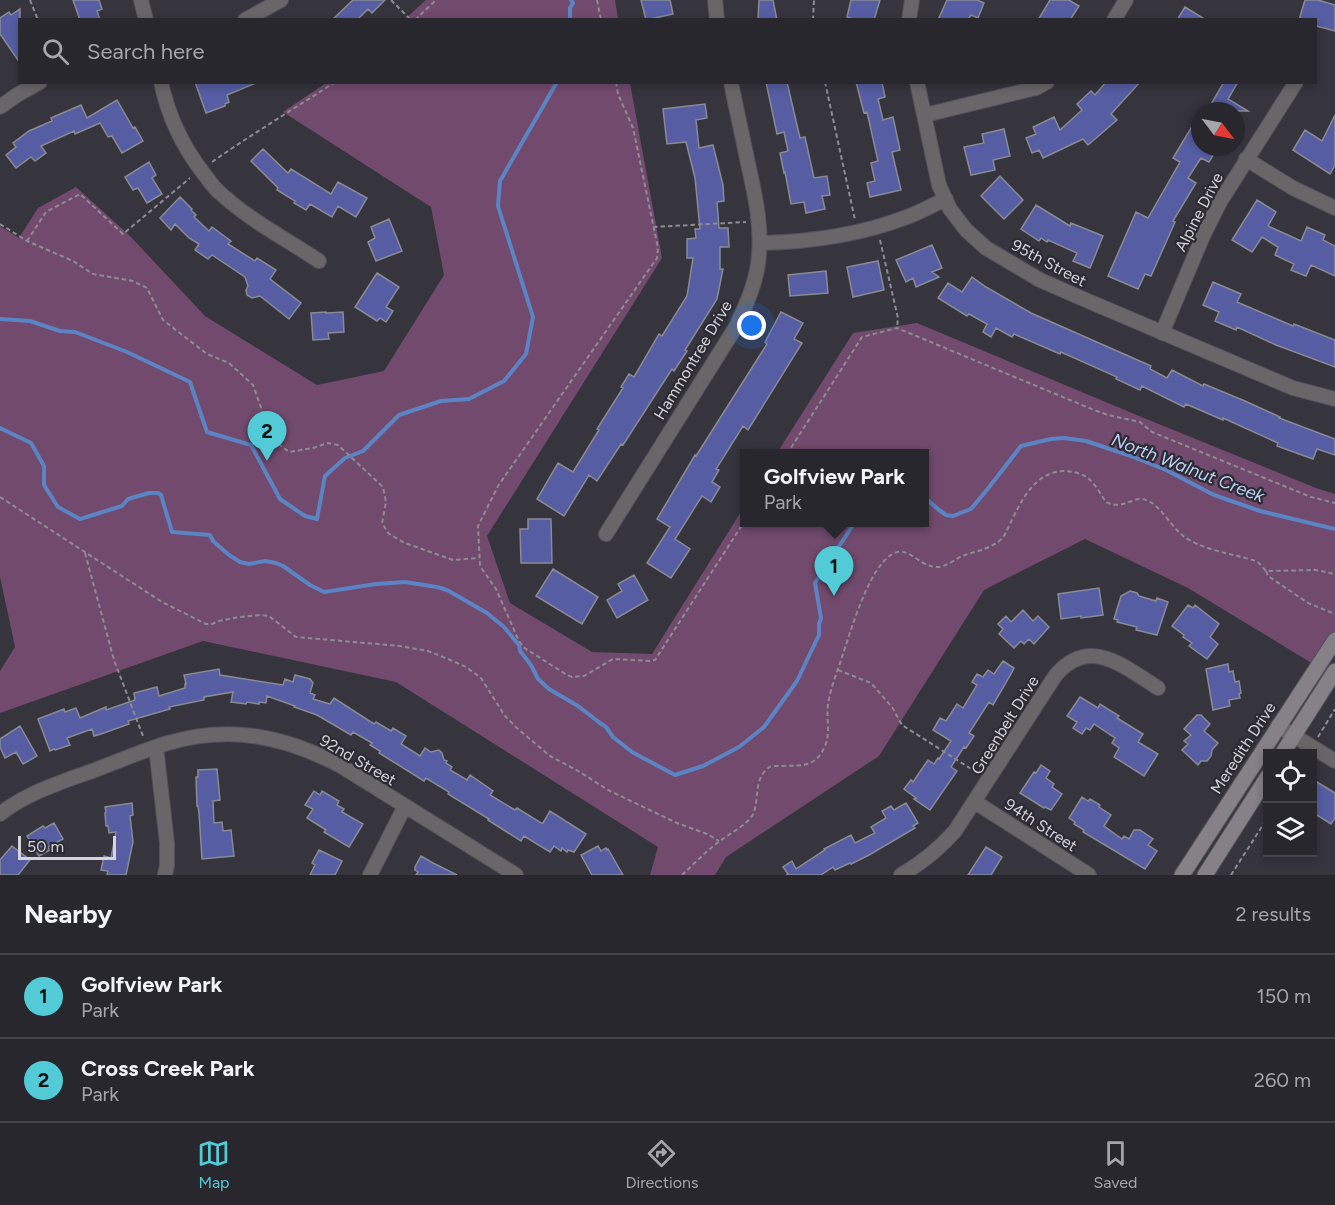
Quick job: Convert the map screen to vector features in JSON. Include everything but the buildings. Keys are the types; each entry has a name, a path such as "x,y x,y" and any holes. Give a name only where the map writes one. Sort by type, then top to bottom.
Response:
{"main road":[{"name":"Meredith Drive","path":"1182,875 1335,640"},
{"path":"1285,749 1335,671"},
{"path":"1205,875 1263,784"}],"street":[{"path":"141,0 146,18"},
{"path":"249,18 281,0"},
{"path":"715,0 717,18"},
{"path":"909,18 912,0"},
{"path":"1115,18 1126,0"},
{"path":"0,107 36,84"},
{"path":"162,84 171,118 180,138 218,191 245,213 319,261"},
{"name":"Hammontree Drive","path":"606,534 737,325 753,284 760,243 758,208 731,84"},
{"name":"95th Street","path":"917,84 939,184 950,209 966,230 986,248 1040,280 1162,333 1293,388 1335,399"},
{"path":"925,116 1036,88 1043,84"},
{"name":"Alpine Drive","path":"1162,333 1220,202 1295,84"},
{"path":"1246,159 1293,188 1335,208"},
{"path":"760,243 828,238 908,217 946,199"},
{"name":"Greenbelt Drive","path":"901,875 940,848 955,831 1062,668 1083,657 1095,655 1107,657 1158,688"},
{"path":"1278,726 1335,761"},
{"name":"92nd Street","path":"0,814 45,788 152,749 193,737 216,735 265,737 317,753 341,766 516,875"},
{"path":"152,749 167,843 165,875"},
{"name":"94th Street","path":"975,802 1089,875"},
{"path":"370,875 405,806"}],"path":[{"path":"30,0 37,18"},
{"path":"391,0 411,18"},
{"path":"415,18 436,0"},
{"path":"597,0 601,18"},
{"path":"813,18 814,0"},
{"path":"27,241 46,212 80,194 123,234 201,170 332,84"},
{"path":"616,84 618,94 633,128 658,248 657,258 498,486 478,526 480,566 496,589 523,647 567,675 584,676 614,659 651,662 655,660 741,527"},
{"path":"825,84 855,220"},
{"path":"653,227 746,222 759,225"},
{"path":"0,224 27,241 73,261 93,274 133,281 147,288 163,320 207,354 229,363 254,385 272,439 290,452 313,448 328,442 338,445 383,487 386,502 382,523 389,534 405,543 453,560 479,558"},
{"path":"877,226 898,318 897,328"},
{"path":"791,449 862,337 897,328 1094,410 1140,422 1152,432 1311,497 1335,503"},
{"path":"682,875 752,815 759,781 764,771 771,766 801,766 812,763 819,756 826,745 828,705 852,628 868,587 884,562 891,555 907,552 929,565 943,566 994,544 1002,539 1025,496 1041,477 1055,472 1070,471 1089,479 1110,504 1121,505 1140,499 1147,500 1186,538 1204,547 1257,561 1268,576 1308,603 1335,614"},
{"path":"0,497 162,602 206,624 239,617 269,616 296,637 400,646 428,651 466,667 481,678 505,716 550,756 608,790 719,841"},
{"path":"85,553 114,660 152,749"},
{"path":"1266,571 1316,570 1335,574"},
{"path":"838,670 871,683 892,707 902,725 989,780"},
{"path":"1311,747 1335,709"},
{"path":"1231,875 1263,825"}],"shaded area":[{"path":"426,0 615,0 618,18 406,18"},
{"path":"325,84 630,84 662,258 487,536 510,603 592,652 652,654 740,513 740,527 929,527 929,449 780,449 853,333 917,323 1139,416 1335,494 1335,640 1318,667 1188,588 1085,539 984,590 879,756 726,857 715,875 650,875 658,847 396,682 203,641 0,713 0,671 15,647 0,577 0,226 19,238 38,208 76,187 130,236 205,316 317,385 384,371 444,275 431,207 283,112"}],"waterway":[{"path":"570,18 570,8 573,3 571,0"},
{"path":"0,319 30,321 60,331 75,332 127,352 190,382 207,432 251,445 280,499 305,516 317,519 325,476 345,458 363,451 399,415 441,401 469,399 504,381 526,354 533,317 498,206 500,181 556,84"},
{"name":"North Walnut Creek","path":"0,428 31,443 44,466 44,485 58,507 80,519 122,506 128,499 158,493 161,495 172,532 210,535 213,541 240,562 276,563 324,592 405,582 447,590 487,613 504,627 519,645 520,651 538,679 549,689 578,706 606,727 613,737 632,752 675,775 703,766 739,747 764,727 797,681 819,635 821,618 815,583 852,527"},
{"name":"North Walnut Creek","path":"929,501 946,515 953,516 971,509 1021,446 1064,438 1086,441 1131,456 1166,470 1214,495 1260,511 1335,529"}],"place":[{"name":"Cross Creek Park","path":"267,461"},
{"name":"Golfview Park","path":"834,596"}]}
